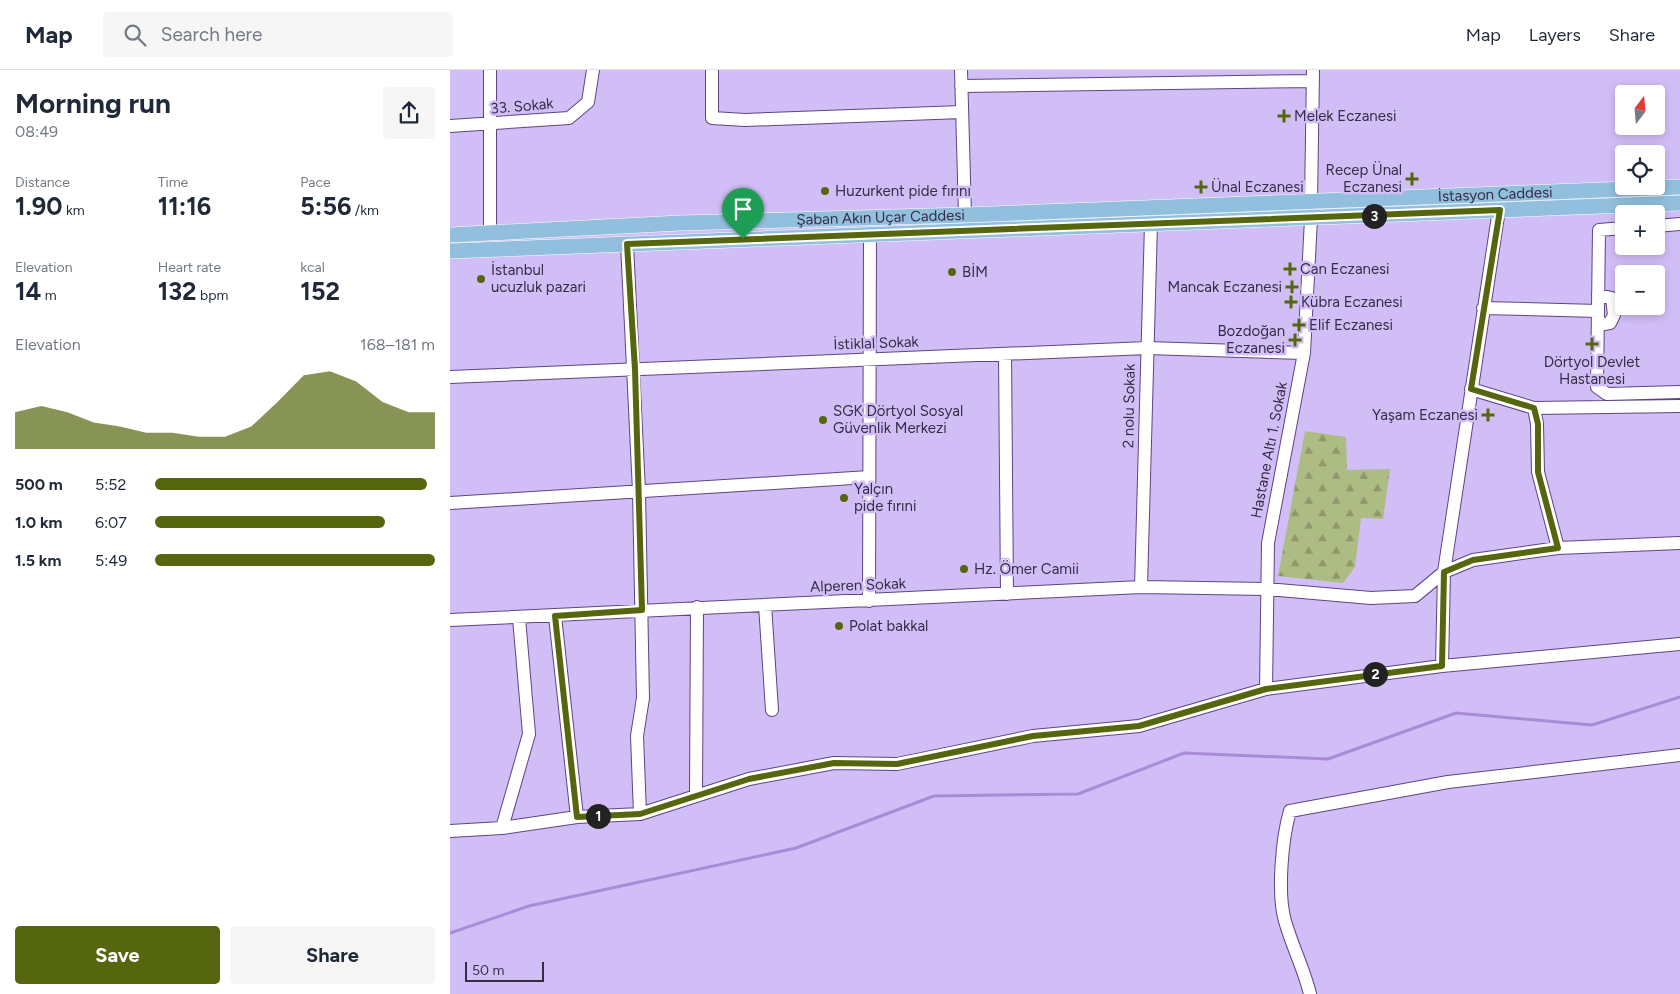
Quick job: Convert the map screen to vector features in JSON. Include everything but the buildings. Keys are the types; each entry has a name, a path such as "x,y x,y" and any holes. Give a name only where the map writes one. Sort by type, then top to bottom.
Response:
{"main road":[{"name":"İstasyon Caddesi","path":"1312,202 1680,187"},
{"name":"Şaban Akın Uçar Caddesi","path":"450,235 690,223 1312,202"},
{"path":"1311,219 1312,202"},
{"name":"İstasyon Caddesi","path":"1311,219 1680,203"},
{"name":"Şaban Akın Uçar Caddesi","path":"450,251 1311,219"}],"street":[{"path":"490,70 490,233"},
{"name":"33. Sokak","path":"450,126 490,125 569,118 588,102 593,70"},
{"path":"712,70 712,118 745,120 962,112"},
{"path":"961,70 965,215"},
{"path":"962,86 1313,76 1312,202"},
{"path":"1442,666 1444,572 1483,308 1500,210 1499,194"},
{"name":"Hastane Altı 1. Sokak","path":"1266,689 1268,543 1304,353 1311,219"},
{"name":"2 nolu Sokak","path":"1141,588 1151,224"},
{"path":"1665,225 1680,224"},
{"path":"1615,229 1599,230 1597,387 1600,391 1607,394 1680,392"},
{"path":"869,601 870,235"},
{"path":"627,244 635,369 642,610 643,698 637,736 640,814"},
{"path":"1598,295 1612,298 1614,315 1610,323 1598,325"},
{"path":"1483,308 1598,311"},
{"name":"İstiklal Sokak","path":"450,377 1147,348 1304,353"},
{"path":"1005,354 1007,594"},
{"path":"1471,389 1534,408 1680,406"},
{"path":"1534,408 1538,424 1538,472 1558,548"},
{"path":"450,503 869,477"},
{"name":"Alperen Sokak","path":"450,620 519,618 697,607 1141,588 1267,589 1371,598 1415,596 1444,572 1473,560 1558,548 1680,543"},
{"path":"766,605 772,710"},
{"path":"696,796 697,607"},
{"path":"555,616 577,817"},
{"path":"502,828 529,734 519,618"},
{"path":"450,831 502,828 577,817 640,814 749,779 834,763 897,764 1033,736 1139,726 1266,689 1442,666 1680,644"},
{"path":"1310,994 1285,922 1281,902 1285,828 1290,811 1448,782 1680,755"}],"green space":[{"path":"1305,431 1346,437 1347,470 1390,469 1383,519 1361,518 1355,567 1343,583 1278,576"}],"waterway":[{"path":"450,933 529,906 796,848 934,796 1078,794 1184,753 1328,759 1456,713 1592,725 1680,697"}],"place":[{"name":"Melek Eczanesi","path":"1284,116"},
{"name":"Recep Ünal Eczanesi","path":"1412,179"},
{"name":"Ünal Eczanesi","path":"1201,187"},
{"name":"Huzurkent pide fırını","path":"825,191"},
{"name":"Can Eczanesi","path":"1290,269"},
{"name":"BİM","path":"952,272"},
{"name":"İstanbul ucuzluk pazari","path":"481,279"},
{"name":"Mancak Eczanesi","path":"1292,287"},
{"name":"Kübra Eczanesi","path":"1291,302"},
{"name":"Elif Eczanesi","path":"1299,325"},
{"name":"Bozdoğan Eczanesi","path":"1295,340"},
{"name":"Dörtyol Devlet Hastanesi","path":"1592,344"},
{"name":"Yaşam Eczanesi","path":"1488,415"},
{"name":"SGK Dörtyol Sosyal Güvenlik Merkezi","path":"823,420"},
{"name":"Yalçın pide fırıni","path":"844,498"},
{"name":"Hz. Ömer Camii","path":"964,569"},
{"name":"Polat bakkal","path":"839,626"}],"route":[{"path":"1500,210 1471,389 1534,408 1538,424 1538,472 1558,548 1473,560 1444,572 1442,666 1338,678 1266,689 1139,726 1033,736 897,764 834,763 749,779 640,814 577,817 555,616 642,610 635,369 627,244 743,239 1311,219 1500,210"}]}
